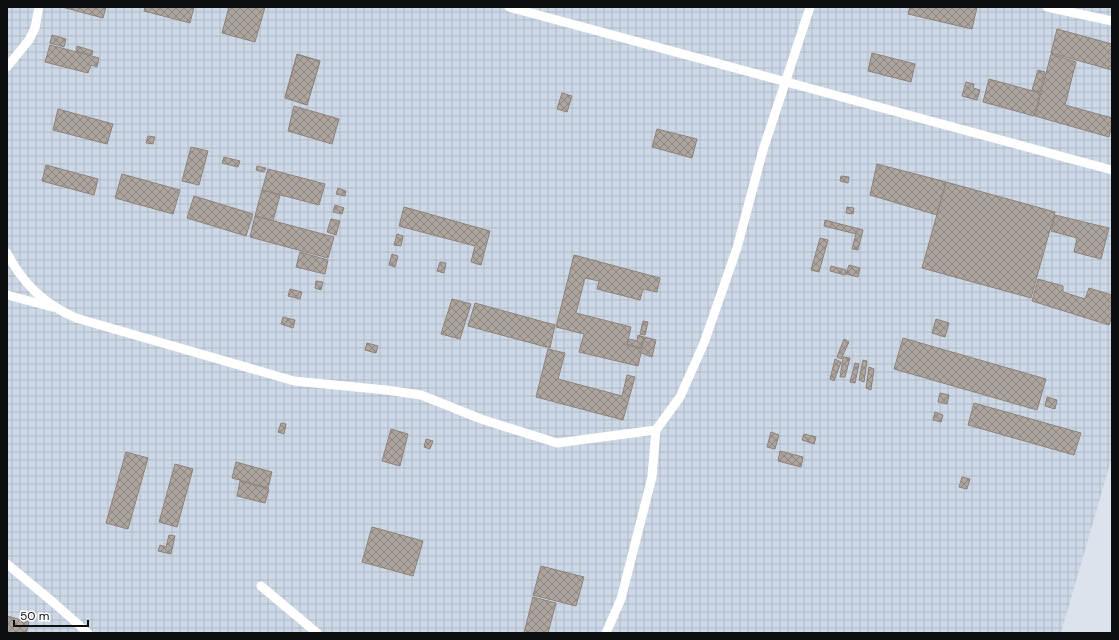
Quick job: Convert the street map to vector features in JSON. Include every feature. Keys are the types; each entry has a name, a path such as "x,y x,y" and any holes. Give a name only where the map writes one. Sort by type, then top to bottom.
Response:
{"street":[{"path":"7,67 29,40 35,28 40,7"},
{"path":"509,7 1112,170"},
{"path":"606,633 621,599 652,477 656,430 680,397 704,342 738,248 763,150 810,7"},
{"path":"1048,7 1112,21"},
{"path":"7,254 20,275 36,293 56,308 76,318 294,381 421,395 481,419 557,443 656,430"},
{"path":"7,295 56,308"},
{"path":"7,564 54,602 88,633"},
{"path":"261,586 318,633"}],"shaded area":[{"path":"7,7 1112,7 1112,457 1061,633 7,633"}],"building":[{"path":"62,7 106,7 103,18"},
{"path":"145,7 194,7 190,23 144,11"},
{"path":"229,7 265,7 255,42 222,33"},
{"path":"910,7 977,7 972,29 908,14"},
{"path":"1057,29 1112,44 1112,70 1051,53"},
{"path":"52,35 66,39 64,47 50,43"},
{"path":"50,45 99,58 97,67 91,65 88,73 45,62"},
{"path":"77,46 93,51 92,55 76,51"},
{"path":"872,53 915,64 911,82 868,71"},
{"path":"297,54 320,61 307,105 285,97"},
{"path":"1051,54 1076,62 1065,105 1112,118 1109,137 1035,116"},
{"path":"297,55 320,61 307,105 285,98"},
{"path":"1038,70 1045,72 1040,92 1032,90"},
{"path":"989,79 1040,93 1034,116 983,102"},
{"path":"966,82 974,84 973,88 980,90 977,100 962,96"},
{"path":"562,93 572,96 567,112 557,109"},
{"path":"294,106 339,119 332,144 288,131"},
{"path":"58,109 113,124 107,144 53,130"},
{"path":"657,129 697,139 692,158 652,147"},
{"path":"148,136 155,137 153,144 146,143"},
{"path":"191,147 208,151 199,185 182,181"},
{"path":"224,157 240,161 238,167 222,163"},
{"path":"877,164 946,182 937,215 870,195"},
{"path":"46,165 98,179 94,195 42,181"},
{"path":"257,166 266,168 264,172 256,170"},
{"path":"268,169 325,184 319,205 262,190"},
{"path":"122,174 180,190 173,214 115,198"},
{"path":"841,176 849,177 848,183 840,181"},
{"path":"946,182 1055,212 1031,298 922,268"},
{"path":"338,188 346,191 345,196 336,194"},
{"path":"262,190 280,195 273,221 255,216"},
{"path":"194,196 253,214 246,236 187,218"},
{"path":"335,205 344,208 342,214 333,212"},
{"path":"404,207 490,231 481,265 471,262 475,246 399,226"},
{"path":"847,207 854,208 853,214 846,213"},
{"path":"1055,215 1109,228 1101,259 1074,252 1077,238 1051,231"},
{"path":"255,216 334,237 328,258 250,237"},
{"path":"331,219 340,221 336,235 327,232"},
{"path":"825,220 863,230 858,250 852,249 856,234 824,226"},
{"path":"397,234 403,236 401,246 394,245"},
{"path":"820,238 828,240 819,272 811,270"},
{"path":"300,252 328,260 325,274 296,267"},
{"path":"392,254 398,256 395,267 389,265"},
{"path":"574,255 660,278 657,292 643,289 640,300 597,289 599,281 585,278 576,313 631,327 627,345 641,349 645,337 656,340 652,357 641,353 638,366 579,352 584,334 556,327"},
{"path":"440,262 446,263 444,273 437,271"},
{"path":"849,265 860,268 858,277 846,274"},
{"path":"831,266 846,270 845,275 830,271"},
{"path":"1038,279 1063,286 1063,292 1085,299 1089,288 1112,295 1112,316 1109,325 1032,301"},
{"path":"316,281 323,282 321,290 315,288"},
{"path":"290,289 302,292 300,299 288,296"},
{"path":"452,299 471,304 460,339 441,334"},
{"path":"475,303 555,325 550,348 468,326"},
{"path":"283,317 295,320 293,328 281,324"},
{"path":"936,319 949,323 945,337 932,333"},
{"path":"643,321 648,322 645,335 640,334"},
{"path":"638,335 644,337 641,348 627,344 629,339 637,341"},
{"path":"903,338 1046,379 1037,410 894,369"},
{"path":"844,339 849,342 841,359 837,357"},
{"path":"367,343 378,346 376,353 365,350"},
{"path":"548,349 565,353 558,379 622,396 627,375 635,377 623,420 536,397"},
{"path":"843,357 850,358 845,377 840,377"},
{"path":"835,359 841,362 834,381 830,379"},
{"path":"863,360 867,361 864,382 859,380"},
{"path":"855,363 859,364 855,383 850,382"},
{"path":"869,367 874,369 871,390 866,388"},
{"path":"940,393 949,395 947,404 938,402"},
{"path":"1047,397 1057,400 1055,409 1045,406"},
{"path":"974,403 1081,433 1074,455 968,425"},
{"path":"935,412 943,415 941,422 933,420"},
{"path":"281,423 286,424 284,434 278,432"},
{"path":"391,429 408,434 400,466 382,461"},
{"path":"771,432 779,435 775,449 767,447"},
{"path":"804,434 816,437 814,444 802,440"},
{"path":"426,439 433,441 430,449 424,447"},
{"path":"780,451 803,457 801,467 778,461"},
{"path":"126,452 148,458 128,529 106,523"},
{"path":"236,462 272,472 268,488 232,478"},
{"path":"175,464 193,469 177,527 159,522"},
{"path":"962,477 970,479 967,489 959,487"},
{"path":"240,481 269,489 265,503 237,496"},
{"path":"372,527 423,541 413,576 362,562"},
{"path":"169,535 175,536 171,554 158,551 160,545 166,547"},
{"path":"541,566 584,577 576,606 533,595"},
{"path":"533,597 556,603 548,633 524,633"},
{"path":"7,616 29,622 26,633 7,633"}]}
